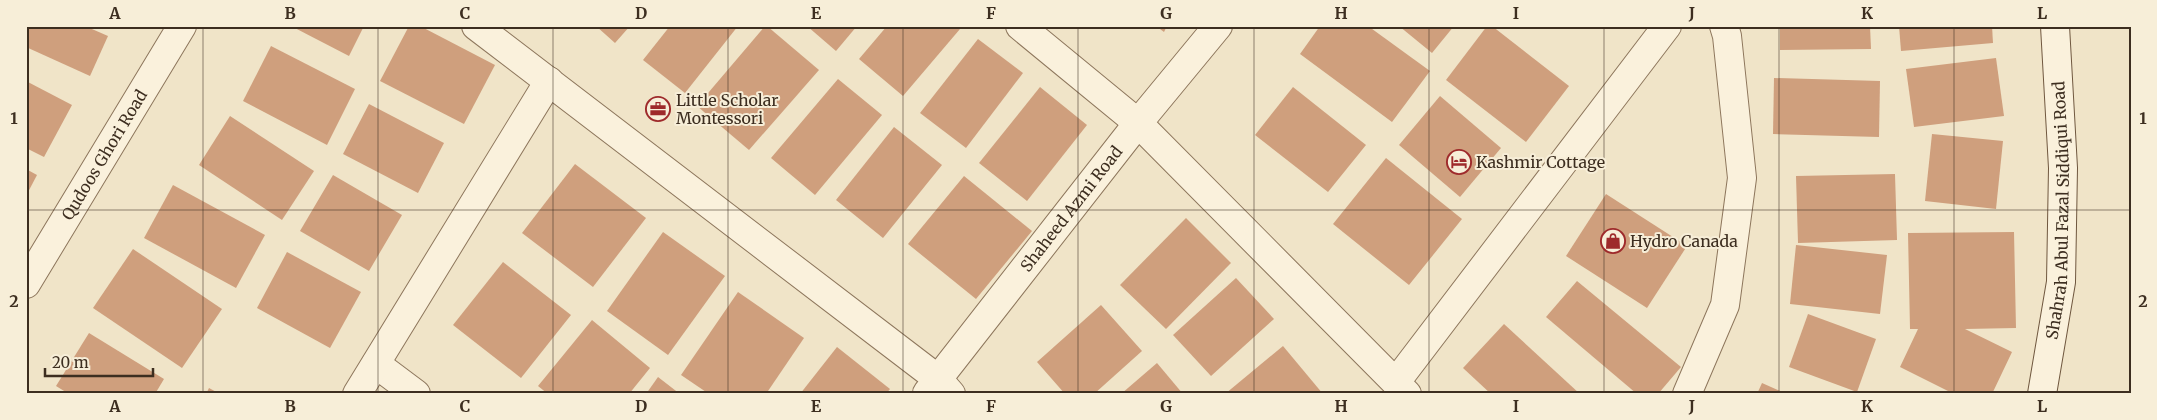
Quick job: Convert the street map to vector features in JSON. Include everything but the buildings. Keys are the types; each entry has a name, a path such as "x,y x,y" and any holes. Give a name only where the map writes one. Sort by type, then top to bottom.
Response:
{"street":[{"name":"Qudoos Ghori Road","path":"26,284 182,26"},
{"path":"476,26 939,389"},
{"path":"1020,26 1138,123 1401,388 1667,26"},
{"name":"Shaheed Azmi Road","path":"939,389 1138,123 1218,26"},
{"path":"1687,394 1725,305 1742,178 1727,36 1724,26"},
{"name":"Shahrah Abul Fazal Siddiqui Road","path":"2042,394 2061,282 2063,168 2055,26"},
{"path":"357,394 548,82"},
{"path":"376,364 416,394"}],"place":[{"name":"Little Scholar Montessori","path":"658,109"},
{"name":"Kashmir Cottage","path":"1459,162"},
{"name":"Hydro Canada","path":"1613,241"}]}
